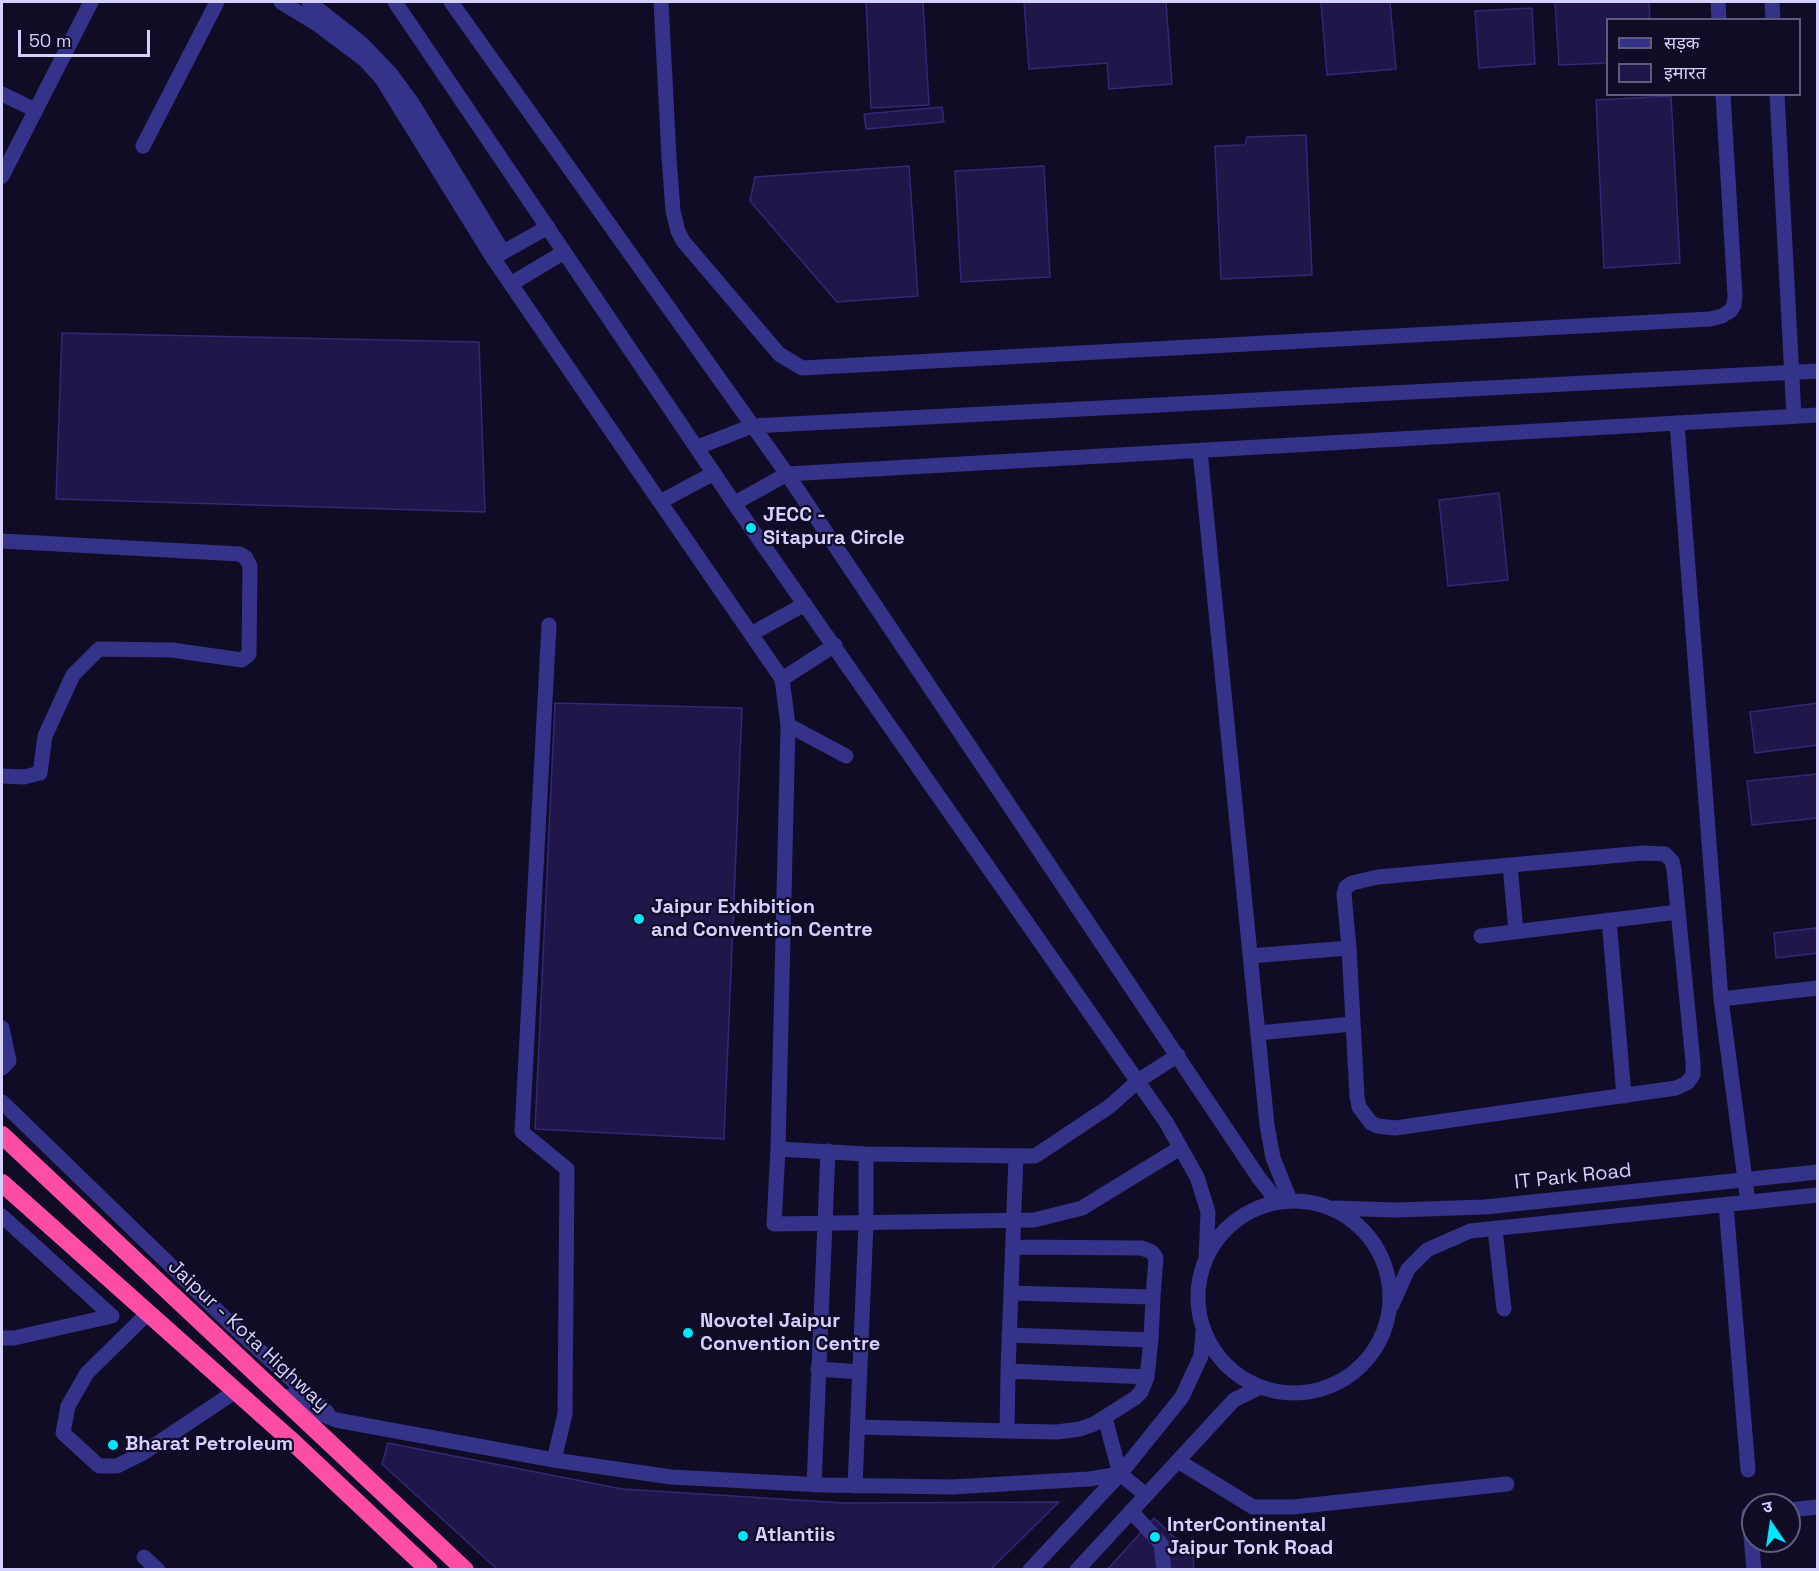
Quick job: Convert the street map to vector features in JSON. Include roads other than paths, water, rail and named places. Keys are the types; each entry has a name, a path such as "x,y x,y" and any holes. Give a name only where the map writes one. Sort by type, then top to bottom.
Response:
{"highway":[{"name":"Jaipur - Kota Highway","path":"2,1135 465,1569"},
{"path":"2,1183 294,1443 429,1569"}],"street":[{"path":"2,176 91,2"},
{"path":"143,146 217,2"},
{"path":"281,2 317,24 355,53 382,79 498,255"},
{"path":"309,2 361,43 390,73 412,103 498,255 511,284 782,679 788,725 778,1149 774,1224 1034,1220 1082,1208 1180,1148"},
{"path":"395,2 714,473 1166,1122 1197,1177 1208,1212 1206,1259"},
{"path":"451,2 787,474 1259,1178 1284,1201"},
{"path":"661,2 673,211 678,231 683,241 779,354 802,368 1710,319 1722,316 1734,305 1735,296 1724,96"},
{"path":"1718,2 1719,18"},
{"path":"1772,2 1773,18"},
{"path":"2,94 35,110"},
{"path":"1777,96 1794,416"},
{"path":"498,255 548,227"},
{"path":"511,284 564,252"},
{"path":"698,447 752,426 1818,371"},
{"path":"735,503 787,474 1818,415"},
{"path":"1677,423 1721,999 1748,1202"},
{"path":"1200,451 1267,1125 1284,1201"},
{"path":"660,502 714,473"},
{"path":"2,541 240,554 246,558 250,566 250,648 249,654 242,660 172,650 99,649 73,675 45,736 40,773 24,777 2,776"},
{"path":"752,634 805,604"},
{"path":"549,625 522,1132 567,1169 565,1414 554,1460"},
{"path":"782,679 835,645"},
{"path":"788,725 846,756"},
{"path":"1643,853 1665,854 1672,861 1694,1062 1693,1075 1683,1086 1624,1096 1395,1128 1378,1126 1365,1116 1359,1107 1357,1096 1344,894 1346,887 1352,883 1378,877 1510,865 1643,853"},
{"path":"1510,865 1516,932"},
{"path":"1480,936 1678,912"},
{"path":"1609,920 1624,1096"},
{"path":"1250,956 1349,948"},
{"path":"1721,999 1818,988"},
{"path":"1258,1033 1352,1024"},
{"path":"2,1028 9,1060 2,1068"},
{"path":"778,1149 866,1154 1035,1156 1110,1106 1138,1081 1178,1055"},
{"path":"2,1102 234,1327 336,1420"},
{"path":"814,1485 828,1151"},
{"path":"855,1486 866,1223 866,1154"},
{"path":"1007,1431 1016,1155"},
{"name":"IT Park Road","path":"1332,1208 1395,1210 1485,1207 1818,1172"},
{"path":"1203,1332 1220,1360 1245,1381 1276,1393 1309,1393 1341,1382 1365,1364 1383,1338 1391,1308 1408,1269 1427,1250 1470,1232 1818,1195"},
{"path":"1030,1569 1120,1474 1182,1396 1201,1356 1203,1332 1197,1300 1202,1267 1217,1238 1242,1216 1270,1203 1309,1201 1332,1208 1358,1224 1378,1248 1389,1277 1391,1308"},
{"path":"1726,1205 1748,1470"},
{"path":"2,1216 112,1316 14,1338 2,1338"},
{"path":"1495,1229 1504,1309"},
{"path":"858,1427 1066,1431 1080,1429 1105,1418 1141,1392 1147,1377 1151,1340 1156,1258 1152,1252 1142,1248 1012,1247"},
{"path":"1011,1293 1153,1297"},
{"path":"148,1312 87,1373 68,1406 63,1433 99,1466 117,1466 143,1453 236,1391"},
{"path":"1009,1335 1151,1340"},
{"path":"241,1361 305,1407 336,1420 554,1460 671,1477 814,1485 952,1487 1089,1479 1120,1474"},
{"path":"818,1369 860,1372"},
{"path":"1008,1371 1147,1377"},
{"path":"1077,1569 1234,1400 1260,1387"},
{"path":"1105,1418 1120,1474 1146,1495"},
{"path":"1178,1461 1253,1507 1293,1507 1507,1484"},
{"path":"1801,1509 1818,1507"},
{"path":"1131,1511 1161,1544 1164,1569"},
{"path":"1753,1553 1754,1569"},
{"path":"144,1557 158,1569"}],"place":[{"name":"JECC - Sitapura Circle","path":"751,528"},
{"name":"Jaipur Exhibition and Convention Centre","path":"639,919"},
{"name":"Novotel Jaipur Convention Centre","path":"688,1333"},
{"name":"Bharat Petroleum","path":"113,1445"},
{"name":"Atlantiis","path":"743,1536"},
{"name":"InterContinental Jaipur Tonk Road","path":"1155,1537"}]}
